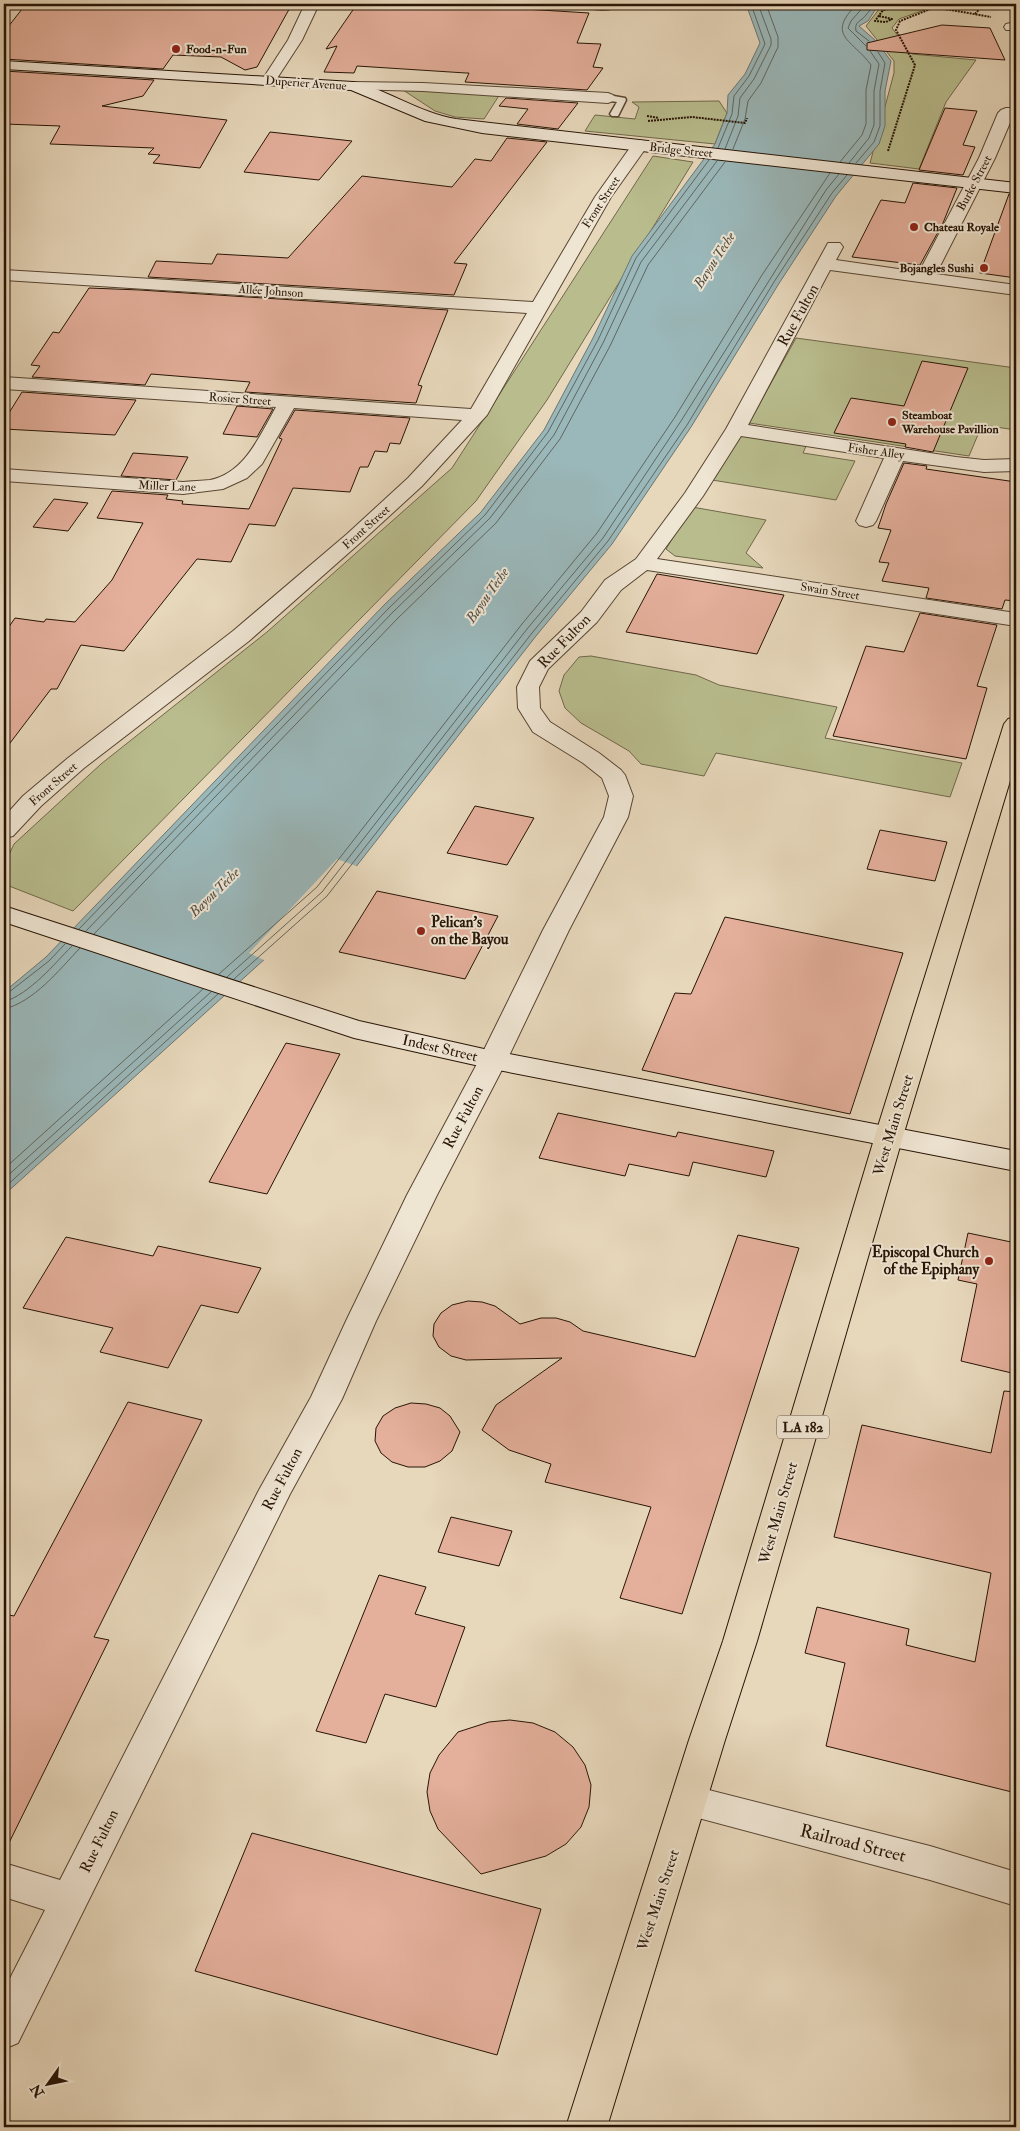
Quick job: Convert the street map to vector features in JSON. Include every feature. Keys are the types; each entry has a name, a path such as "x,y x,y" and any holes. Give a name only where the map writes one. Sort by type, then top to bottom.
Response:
{"main road":[{"name":"West Main Street","path":"586,2127 740,1641 889,1136 1016,724"}],"street":[{"path":"269,80 295,40 312,4"},
{"path":"590,4 612,5"},
{"name":"Duperier Avenue","path":"4,65 353,86 423,87 608,98"},
{"name":"Bridge Street","path":"353,86 389,99 415,113 439,120 482,128 1016,188"},
{"name":"Burke Street","path":"926,278 936,254 1011,113"},
{"name":"Front Street","path":"4,831 32,801 76,763 241,636 354,538 414,482 477,415 603,197 640,145"},
{"name":"Rue Fulton","path":"4,2030 275,1490 326,1399 422,1194 493,1060 556,930 616,817 621,796 613,775 591,758 540,727 529,708 528,687 538,666 589,617 613,584 643,562 693,496 736,429 830,256 926,278"},
{"name":"Allée Johnson","path":"4,275 538,308"},
{"path":"926,278 1016,290"},
{"name":"Rosier Street","path":"4,383 477,415"},
{"name":"Miller Lane","path":"4,475 183,488 216,485 240,474 255,460 288,402"},
{"name":"Fisher Alley","path":"736,429 984,466 1016,465"},
{"path":"866,522 896,454"},
{"name":"Swain Street","path":"643,562 1016,620"},
{"name":"Indest Street","path":"4,914 354,1029 493,1060 1016,1161"},
{"name":"Railroad Street","path":"689,1802 930,1863 1016,1889"},
{"path":"4,1880 70,1900"}],"lane":[{"path":"608,98 622,100 616,114"}],"path":[{"path":"975,15 982,6 980,4"},
{"path":"892,19 886,23 875,20 883,10 890,8 933,8 991,18"},
{"path":"879,16 900,21 933,8"},
{"path":"894,174 901,168 886,156 915,64 896,30 900,21"},
{"path":"647,116 663,119"},
{"path":"642,122 692,117 745,123 747,118"}],"green space":[{"path":"883,4 927,9 899,19 892,28 912,54 976,60 946,102 919,169 870,163 894,73 894,61 866,26"},
{"path":"403,90 500,94 484,119 455,117 435,111"},
{"path":"719,101 727,113 715,144 585,131 595,115 635,119 639,107 632,102"},
{"path":"653,156 693,162 547,400 476,501 73,911 4,884 4,865 14,844 101,764 267,632 452,468"},
{"path":"796,338 1016,368 1016,430 982,425 969,456 749,423"},
{"path":"739,435 806,446 803,453 855,461 836,500 712,480"},
{"path":"692,507 766,520 746,553 763,568 675,556 666,549"},
{"path":"591,656 696,675 719,685 837,707 825,738 962,763 950,797 716,753 704,776 641,764 629,751 581,723 565,708 559,691 564,675 579,657"}],"water":[{"name":"Bayou Teche","path":"746,4 879,4 868,21 859,26 876,41 891,61 885,91 885,126 879,144 836,196 778,285 691,427 612,544 536,636 330,900 4,1195 4,992 46,957 385,604 481,512 544,430 593,338 632,256 715,144 727,113 728,95 745,74 760,43"}],"pier":[{"path":"337,859 359,867 322,911 266,961 249,953"}],"building":[{"path":"26,4 292,4 257,67 245,70 221,57 173,55 163,69 4,59 4,32"},
{"path":"357,4 476,6 589,13 577,43 601,44 593,67 603,68 587,90 465,82 469,73 357,66 354,73 324,72 337,46 326,49"},
{"path":"942,25 990,28 1005,60 867,50 867,43"},
{"path":"4,71 154,80 143,96 102,106 227,120 200,168 153,163 160,155 148,154 154,148 50,144 60,126 4,124"},
{"path":"506,98 578,103 558,129 517,124 528,109 499,106"},
{"path":"945,108 977,111 963,145 975,147 963,175 919,170"},
{"path":"270,132 352,141 319,180 244,172"},
{"path":"507,138 547,142 454,263 467,264 454,295 148,277 156,261 212,264 217,254 288,258 362,176 452,187 475,159 491,161"},
{"path":"913,183 957,188 943,223 920,265 852,257 881,200 905,203"},
{"path":"1009,194 1016,195 1016,278 980,273"},
{"path":"89,288 448,310 418,385 422,386 416,403 245,392 250,382 151,374 145,385 32,377 40,366 31,365 53,332 59,333"},
{"name":"Steamboat Warehouse Pavillion","path":"922,361 968,368 933,452 905,447 906,444 834,433 851,398 904,406"},
{"path":"22,392 136,400 115,435 4,429 4,421"},
{"path":"237,406 273,409 257,437 223,434"},
{"path":"295,410 410,418 400,444 390,443 387,452 375,451 368,467 360,467 350,492 293,488 275,526 249,524 231,562 197,559 124,651 81,645 57,689 51,689 4,751 4,634 15,618 44,622 46,619 75,622 112,580 143,523 97,518 112,491 168,495 166,499 183,501 182,504 249,509 282,439 279,438"},
{"path":"133,453 188,457 176,480 121,476"},
{"path":"904,463 927,466 926,469 1016,482 1016,601 1005,600 1002,609 926,598 929,588 882,581 889,563 879,562 891,530 878,528"},
{"path":"54,499 88,503 68,531 33,527"},
{"path":"657,574 784,595 757,654 626,632"},
{"path":"920,613 997,625 977,686 987,688 966,759 833,736 866,646 904,652"},
{"path":"475,806 534,818 507,865 447,853"},
{"path":"880,830 947,842 935,881 867,869"},
{"name":"Pelican's on the Bayou","path":"377,891 498,916 465,979 339,952"},
{"path":"725,917 903,953 850,1114 642,1070 675,993 691,994"},
{"path":"286,1043 340,1054 267,1194 209,1182"},
{"path":"558,1113 676,1137 678,1132 774,1151 766,1177 693,1162 689,1176 629,1164 625,1176 539,1158"},
{"path":"968,1233 1016,1243 1016,1374 961,1361 977,1284 958,1280"},
{"path":"738,1235 799,1248 682,1614 620,1598 651,1507 545,1482 551,1464 509,1450 482,1430 496,1405 562,1358 466,1360 451,1356 439,1347 433,1336 434,1324 441,1313 452,1305 468,1301 482,1302 495,1306 520,1324 541,1318 556,1318 570,1322 583,1331 695,1357"},
{"path":"66,1237 153,1256 158,1246 261,1268 238,1313 201,1305 168,1368 100,1352 113,1328 23,1308"},
{"path":"1004,1391 1016,1392 1016,1793 826,1746 845,1663 805,1653 817,1607 909,1629 906,1645 975,1662 991,1573 834,1537 862,1425 991,1453"},
{"path":"128,1402 202,1420 94,1637 109,1640 4,1853 4,1614 14,1616"},
{"path":"411,1403 426,1404 440,1408 450,1416 460,1432 452,1451 440,1461 425,1467 408,1467 392,1462 381,1453 375,1441 376,1428 383,1416 395,1408"},
{"path":"451,1517 512,1531 499,1566 438,1552"},
{"path":"379,1575 426,1587 415,1614 465,1627 436,1707 385,1694 366,1743 316,1731"},
{"path":"510,1720 533,1723 555,1732 573,1747 585,1765 591,1785 589,1807 581,1827 566,1844 546,1856 481,1874 438,1829 430,1811 427,1792 430,1773 439,1755 458,1732 489,1722"},
{"path":"252,1833 541,1909 497,2055 195,1971"}],"place":[{"name":"Food-n-Fun","path":"176,49"},
{"name":"Chateau Royale","path":"914,227"},
{"name":"Bojangles Sushi","path":"984,268"},
{"name":"Steamboat Warehouse Pavillion","path":"892,422"},
{"name":"Pelican's on the Bayou","path":"421,931"},
{"name":"Episcopal Church of the Epiphany","path":"989,1261"}]}
